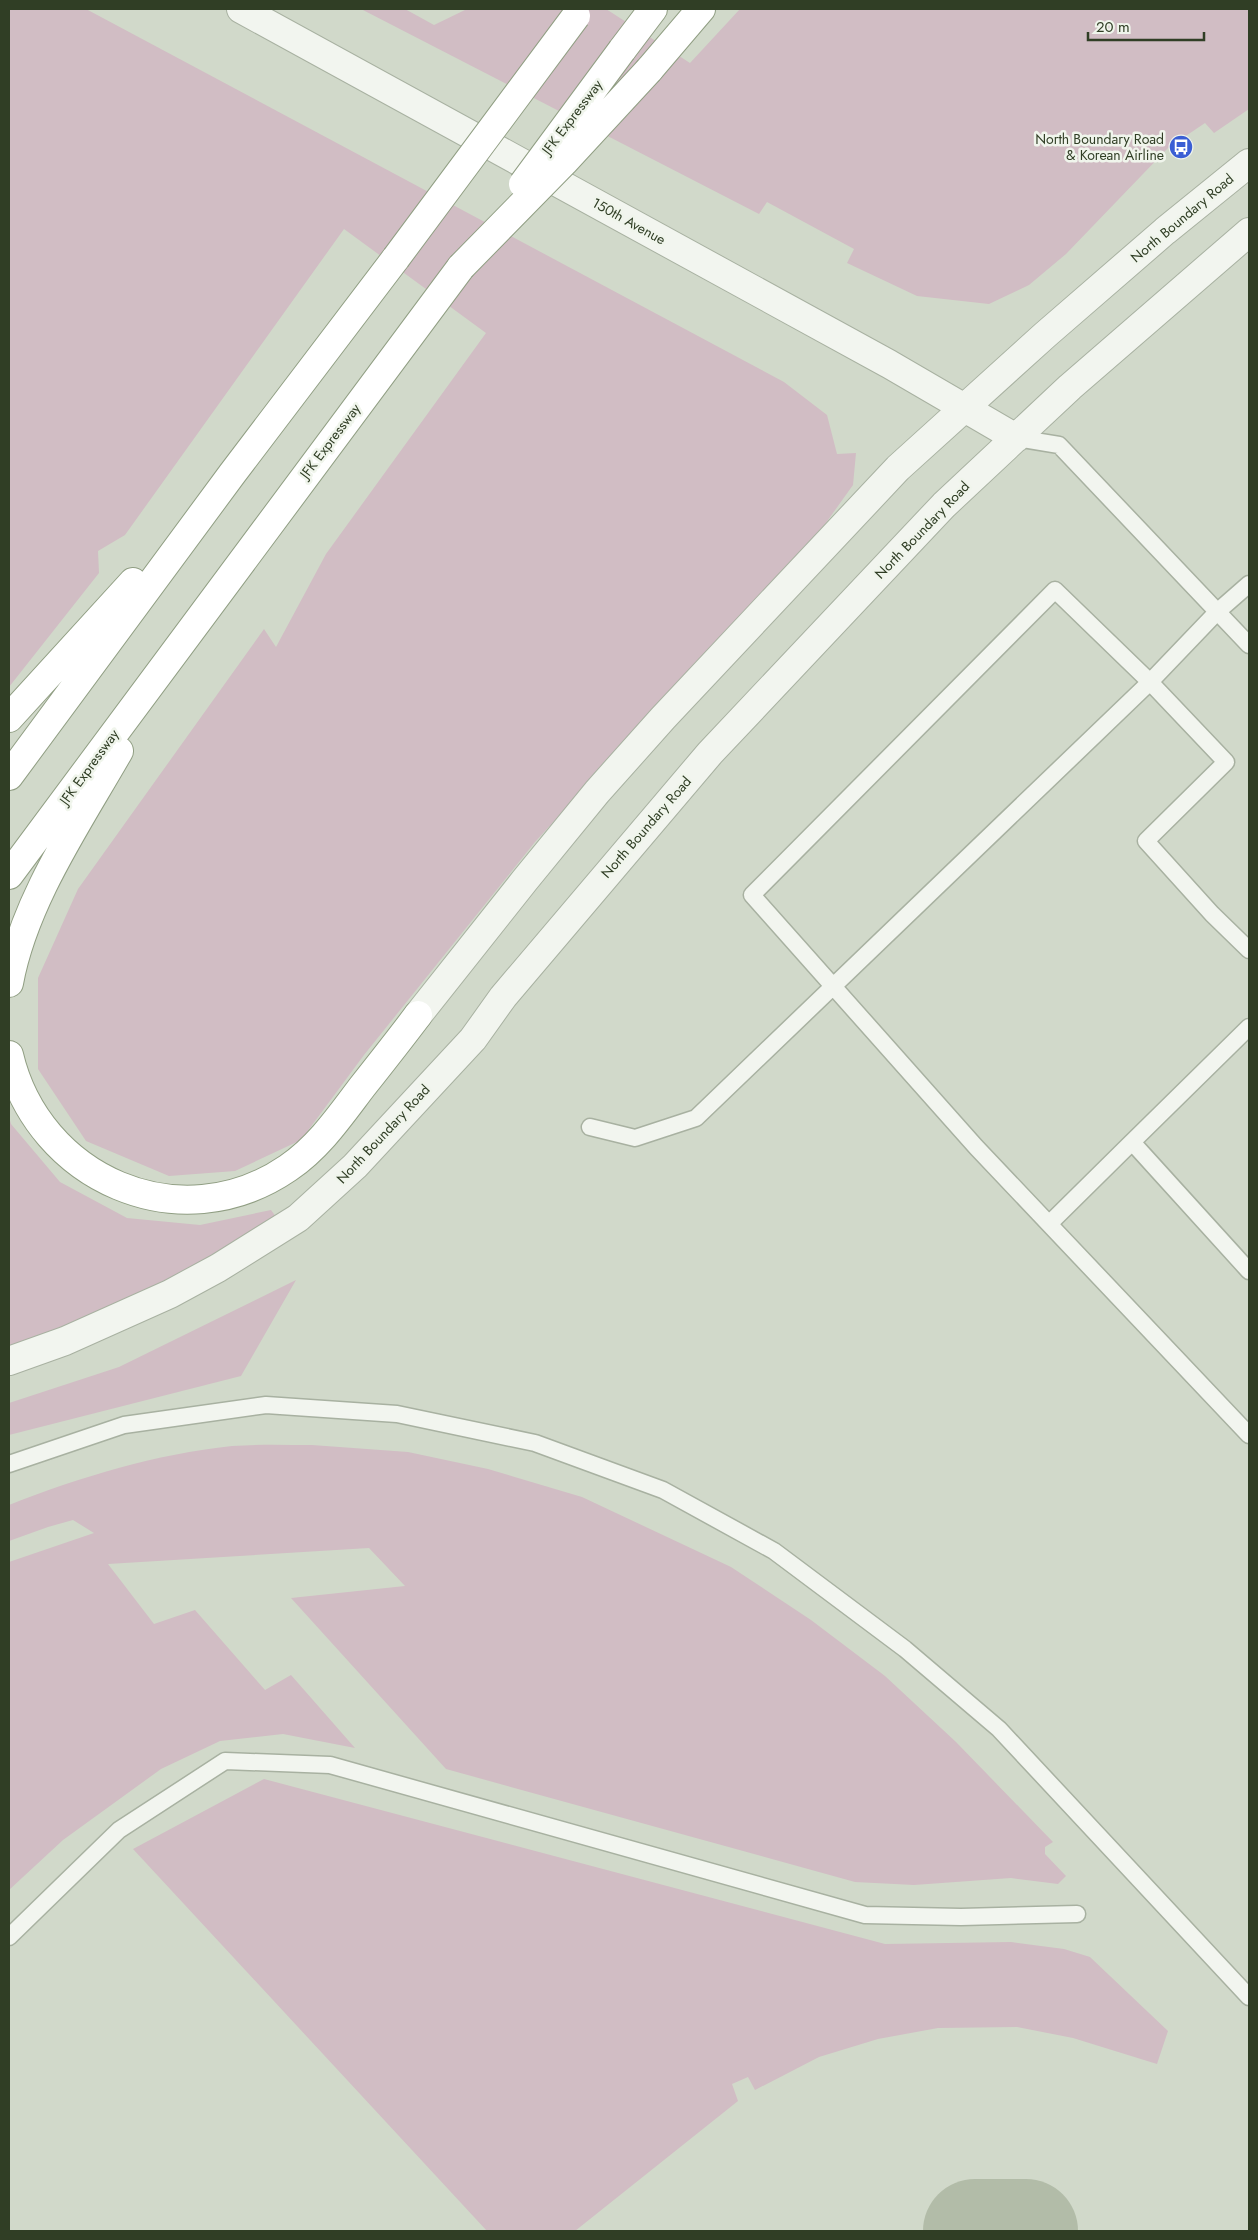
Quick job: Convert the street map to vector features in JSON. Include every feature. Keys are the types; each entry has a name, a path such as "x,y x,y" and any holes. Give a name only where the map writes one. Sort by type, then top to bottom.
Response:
{"highway":[{"name":"JFK Expressway","path":"9,875 652,9"},
{"path":"461,267 570,156 649,70 701,9"},
{"path":"9,776 578,11"},
{"path":"9,718 232,474"},
{"path":"9,983 18,946 41,890 176,648"},
{"path":"9,1054 14,1076 25,1100 56,1144 74,1160 117,1186 139,1193 182,1200 206,1199 251,1188 271,1178 304,1156 336,1123 418,1015"}],"street":[{"name":"150th Avenue","path":"241,9 846,340 1016,438"},
{"name":"North Boundary Road","path":"418,1015 597,792 663,718 898,468 1045,335 1165,231 1249,163"},
{"name":"North Boundary Road","path":"9,1361 74,1337 170,1294 262,1242 298,1218 328,1192 473,1039 526,969 710,753 944,505 1070,388 1249,232"}],"lane":[{"path":"1016,438 1059,445 1249,645"},
{"path":"590,1127 635,1138 696,1118 1150,682 1218,612 1249,584"},
{"path":"1249,950 1212,914 1146,841 1226,762 1150,682 1055,590 752,894 976,1146 1249,1435"},
{"path":"1049,1224 1249,1027"},
{"path":"1132,1142 1249,1271"},
{"path":"9,1464 124,1425 266,1406 397,1414 526,1441 663,1490 774,1551 905,1649 999,1728 1249,1997"},
{"path":"9,1937 120,1830 225,1760 330,1765 866,1916 961,1917 1077,1914"}],"shaded area":[{"path":"9,9 1249,9 1249,2231 9,2231"},
{"path":"9,9 86,9 784,382 827,415 837,454 856,453 853,485 823,527 535,842 364,1055 301,1140 235,1171 169,1176 86,1141 38,1069 38,978 78,889 264,629 276,647 326,554 486,333 344,229 125,535 98,551 99,573 9,687"},
{"path":"361,9 405,9 434,25 467,9 606,9 690,63 740,9 1249,9 1249,109 1214,133 1205,123 1168,148 1066,254 1029,285 989,304 917,296 847,263 854,249 767,202 759,214"},
{"path":"9,1117 11,1124 60,1182 127,1218 200,1225 271,1210 279,1221 211,1265 9,1355"},
{"path":"296,1280 241,1376 9,1435 9,1403 119,1367"},
{"path":"312,1445 408,1452 488,1469 582,1497 731,1567 811,1620 885,1676 956,1742 1053,1842 1045,1847 1045,1854 1066,1876 1058,1884 1011,1878 914,1885 855,1882 446,1769 291,1598 405,1586 369,1548 108,1564 154,1624 195,1610 265,1690 291,1675 355,1748 283,1734 220,1741 161,1769 63,1840 9,1890 9,1562 94,1533 73,1520 9,1541 9,1505 91,1476 175,1455 232,1446"},
{"path":"264,1779 885,1944 1011,1942 1064,1949 1090,1957 1168,2031 1157,2064 1073,2038 1017,2027 938,2028 878,2039 819,2057 755,2090 748,2077 732,2084 738,2101 575,2231 487,2231 133,1849"}],"taxiway":[{"path":"975,2231 1026,2231"}],"place":[{"name":"North Boundary Road & Korean Airline","path":"1181,147"}]}
